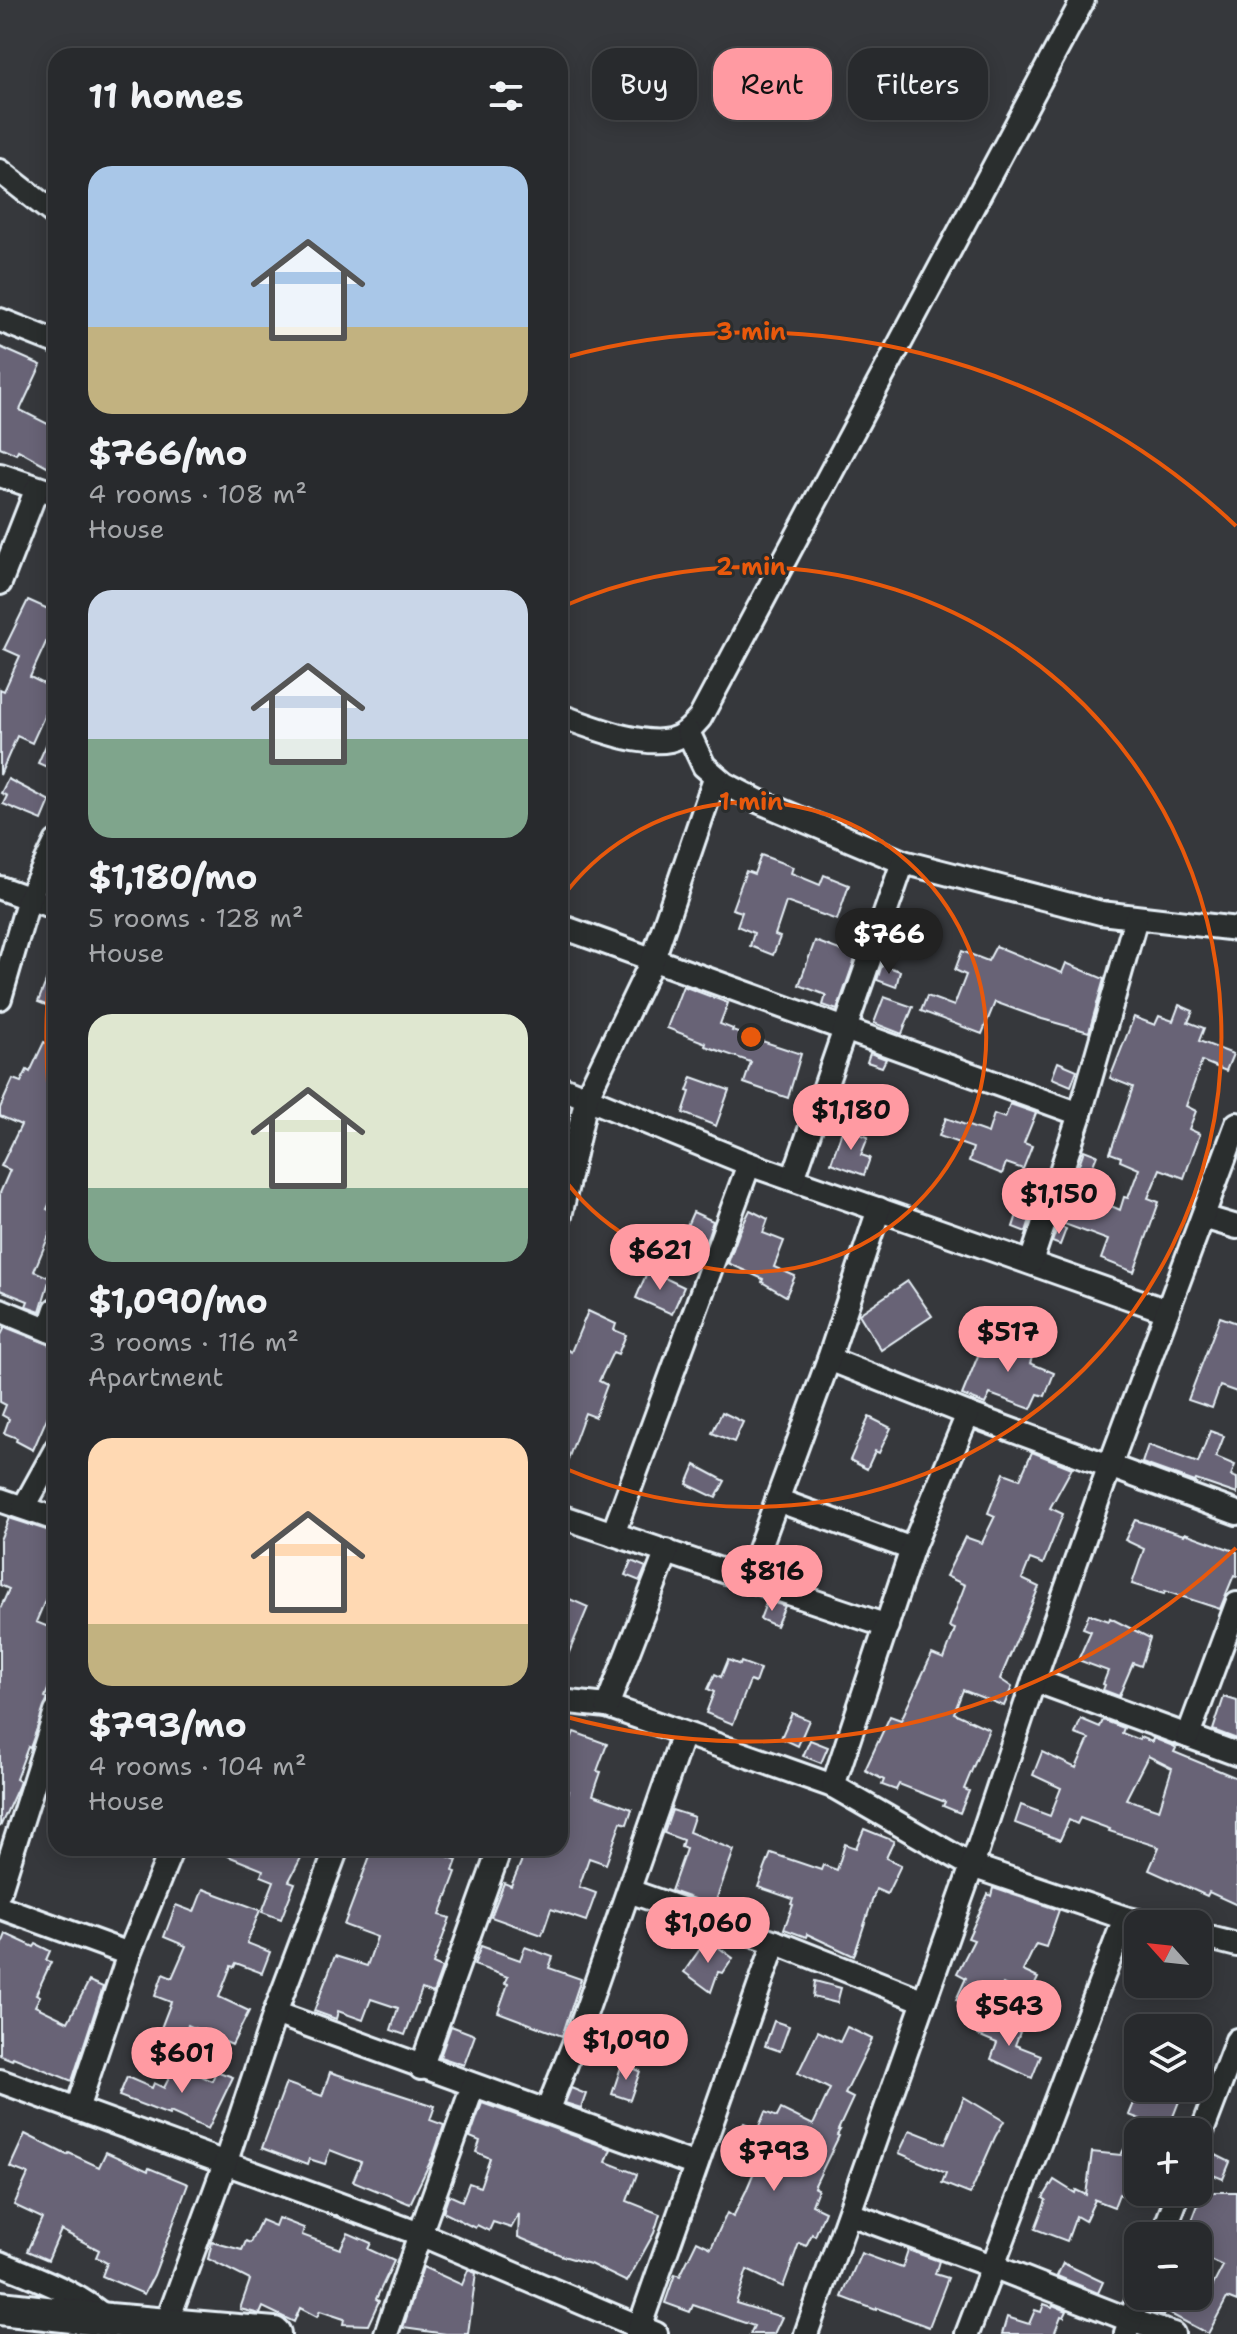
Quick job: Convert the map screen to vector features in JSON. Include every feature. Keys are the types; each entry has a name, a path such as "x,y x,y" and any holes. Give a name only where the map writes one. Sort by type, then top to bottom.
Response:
{"main road":[{"path":"0,2308 201,2331 274,2334"}],"street":[{"path":"568,718 638,740 655,742 670,740 688,732 704,711 1083,0"},
{"path":"0,171 48,209"},
{"path":"0,320 48,339"},
{"path":"0,475 47,491 0,583"},
{"path":"688,732 704,766 715,778 758,801 903,862 1101,913 1237,929"},
{"path":"568,1180 587,1096 653,959 715,778"},
{"path":"0,998 29,898 48,859"},
{"path":"793,1179 903,862"},
{"path":"0,888 48,905"},
{"path":"1031,1262 1080,1114 1136,918"},
{"path":"568,929 1080,1114"},
{"path":"568,1090 749,1164 1167,1311"},
{"path":"806,2334 1110,1465 1237,1124"},
{"path":"613,1534 749,1164"},
{"path":"748,1579 829,1359 879,1209"},
{"path":"1203,1217 1237,1227"},
{"path":"0,1310 48,1322"},
{"path":"829,1359 1237,1513"},
{"path":"833,1786 912,1549 968,1414"},
{"path":"24,1507 48,1464"},
{"path":"0,1500 48,1516"},
{"path":"777,1500 912,1549"},
{"path":"568,1519 887,1626"},
{"path":"607,1706 667,1551"},
{"path":"1188,1736 1237,1604"},
{"path":"1034,1680 1237,1754"},
{"path":"568,1702 607,1706 833,1786 972,1866 1124,1918"},
{"path":"547,2111 580,2029 683,1734"},
{"path":"0,1890 48,1737"},
{"path":"77,2109 129,1954 169,1856"},
{"path":"166,2325 225,2164 275,2013 334,1856"},
{"path":"421,2068 497,1856"},
{"path":"629,1891 775,1942 924,2001"},
{"path":"0,1907 129,1954"},
{"path":"967,2334 1124,1921"},
{"path":"1212,1939 1237,1945"},
{"path":"0,2081 420,2234 644,2332 696,2165 775,1942"},
{"path":"275,2013 696,2165"},
{"path":"1207,2118 1237,2040"},
{"path":"386,2334 473,2086"},
{"path":"850,2214 992,2266 1128,2327 1173,2334"},
{"path":"0,2263 75,2296 109,2320"}],"building":[{"path":"0,347 41,365 20,410 48,424 48,467 18,450 16,454 0,447"},
{"path":"28,600 48,609 48,638 30,677 48,686 48,708 32,743 17,736 0,775 0,689 4,691 20,656 4,649"},
{"path":"48,741 48,767 38,763"},
{"path":"8,779 48,800 42,820 3,804 7,796 1,793"},
{"path":"761,855 793,867 791,873 820,885 824,875 849,885 837,920 786,902 775,935 780,937 773,955 750,946 754,933 737,926 742,912 732,909 746,871 754,874"},
{"path":"815,941 856,956 837,1010 823,1005 826,995 799,985"},
{"path":"996,946 1062,973 1066,963 1104,979 1089,1032 995,1002 982,1034 921,1011 927,996 954,1006 966,975 955,970 962,951 988,961"},
{"path":"882,965 900,971 896,987 877,980"},
{"path":"48,977 48,1006 38,1002"},
{"path":"683,986 728,1003 720,1024 732,1031 801,1054 788,1098 744,1083 751,1062 705,1046 706,1043 667,1028"},
{"path":"884,997 913,1007 902,1034 874,1023"},
{"path":"1179,1005 1193,1011 1188,1022 1204,1028 1199,1041 1233,1054 1226,1071 1202,1061 1186,1106 1196,1111 1189,1129 1200,1134 1184,1178 1160,1169 1148,1198 1159,1202 1134,1272 1101,1259 1108,1240 1059,1222 1084,1150 1097,1155 1082,1193 1120,1210 1124,1197 1128,1198 1139,1169 1110,1153 1133,1087 1110,1078 1134,1017 1155,1025 1159,1016 1173,1021"},
{"path":"44,1042 48,1044 48,1238 34,1271 48,1277 48,1285 40,1311 26,1306 28,1301 0,1290 0,1193 10,1170 1,1166 21,1125 0,1116 0,1108 13,1079 21,1082 27,1070 30,1072"},
{"path":"870,1053 886,1059 882,1067 867,1062"},
{"path":"1058,1062 1077,1070 1071,1086 1052,1078"},
{"path":"692,1077 729,1090 716,1126 683,1113"},
{"path":"1010,1104 1036,1113 1024,1143 1032,1146 1023,1169 1006,1163 1002,1174 969,1161 973,1148 939,1136 946,1118 988,1133 994,1114 1005,1118"},
{"path":"843,1128 868,1137 861,1155 870,1158 864,1175 831,1163"},
{"path":"750,1210 768,1219 763,1233 784,1241 774,1267 795,1276 786,1296 762,1282 763,1279 728,1263"},
{"path":"693,1212 713,1221 704,1247 682,1237"},
{"path":"1018,1212 1031,1216 1026,1232 1013,1227"},
{"path":"1058,1226 1066,1229 1060,1245 1052,1242"},
{"path":"648,1270 684,1287 672,1314 636,1298"},
{"path":"908,1281 932,1316 881,1350 859,1314"},
{"path":"588,1311 616,1324 614,1330 626,1335 618,1354 613,1352 599,1381 607,1385 595,1417 585,1413 568,1460 568,1350 571,1352"},
{"path":"1220,1317 1237,1323 1237,1392 1220,1386 1212,1408 1188,1400"},
{"path":"5,1327 48,1344 48,1416 33,1450 4,1433 9,1419 2,1415 6,1405 0,1402 0,1337"},
{"path":"1004,1333 1036,1347 1030,1363 1054,1373 1045,1396 1038,1394 1031,1409 990,1394 985,1404 962,1395 984,1341 998,1347"},
{"path":"722,1412 743,1422 734,1442 712,1433"},
{"path":"869,1417 891,1428 867,1469 850,1460"},
{"path":"1210,1431 1224,1436 1216,1457 1235,1465 1231,1476 1237,1478 1237,1494 1142,1463 1148,1445 1198,1463"},
{"path":"1032,1452 1072,1468 1050,1508 1063,1514 1043,1564 1030,1559 1022,1579 1039,1587 1000,1679 1012,1687 1004,1706 963,1690 954,1713 989,1729 964,1789 969,1791 960,1813 943,1806 945,1802 899,1784 896,1790 882,1785 884,1780 865,1770 890,1716 901,1720 932,1654 944,1659 955,1629 949,1627 965,1585 946,1576 965,1537 982,1543 995,1516 988,1513 1004,1473 1020,1479"},
{"path":"695,1465 725,1481 716,1498 687,1484"},
{"path":"9,1518 48,1530 48,1593 36,1622 48,1627 48,1690 45,1697 48,1698 16,1779 20,1781 18,1787 0,1827 0,1609 9,1589 0,1585 0,1540"},
{"path":"1135,1520 1185,1533 1237,1552 1237,1576 1234,1575 1220,1609 1132,1584 1144,1549 1125,1540"},
{"path":"631,1561 646,1567 640,1581 625,1575"},
{"path":"568,1598 588,1607 568,1655"},
{"path":"767,1601 785,1606 776,1626 760,1619"},
{"path":"1089,1614 1109,1621 1110,1618 1150,1638 1141,1666 1133,1663 1119,1696 1103,1690 1108,1671 1078,1660 1091,1631 1083,1628"},
{"path":"728,1660 760,1669 755,1683 750,1681 733,1724 706,1713 714,1692 708,1689 715,1674 721,1677"},
{"path":"1224,1697 1237,1701 1237,1739 1213,1730"},
{"path":"792,1713 809,1720 798,1746 781,1738"},
{"path":"1081,1719 1100,1727 1103,1720 1124,1728 1122,1733 1139,1740 1140,1737 1152,1742 1153,1738 1176,1748 1174,1752 1237,1778 1237,1905 1209,1892 1207,1896 1149,1870 1159,1847 1080,1818 1077,1824 1069,1820 1060,1840 1015,1823 1021,1805 1050,1816 1061,1788 1033,1775 1042,1752 1076,1768 1089,1739 1075,1734","holes":["1148,1756 1172,1768 1159,1810 1126,1799"]},
{"path":"574,1732 607,1744 597,1771 601,1772 593,1795 632,1809 627,1824 621,1822 606,1864 589,1858 579,1887 596,1893 586,1921 551,1909 542,1935 491,1917 504,1883 511,1886 524,1856 568,1856 568,1747"},
{"path":"810,1740 828,1747 821,1763 803,1756"},
{"path":"672,1810 694,1817 689,1832 734,1850 714,1906 671,1891 686,1849 681,1847 683,1840 664,1833"},
{"path":"864,1829 894,1841 886,1858 901,1865 887,1894 876,1889 854,1956 807,1934 806,1937 784,1929 793,1899 758,1887 771,1853 821,1870 823,1865 837,1870 845,1844 856,1848"},
{"path":"228,1856 302,1856 289,1881 295,1883 281,1919 262,1912 274,1881 261,1876 263,1870"},
{"path":"370,1856 447,1856 457,1860 453,1871 456,1872 440,1915 450,1918 433,1964 442,1968 433,1993 422,1989 405,2035 391,2030 398,2008 371,1999 363,2020 338,2011 336,2019 314,2011 335,1956 367,1966 377,1937 344,1925"},
{"path":"993,1888 1059,1910 1046,1947 1036,1944 1023,1971 1038,1978 1029,1997 1003,1984 991,2012 956,2000 966,1978 957,1973 974,1940 968,1938"},
{"path":"203,1889 260,1910 247,1943 270,1952 262,1973 236,1963 234,1967 231,1966 219,1997 249,2011 232,2045 188,2025 174,2059 153,2049 171,2002 155,1996 163,1974 172,1978 186,1946 164,1937 176,1905 194,1912"},
{"path":"6,1934 50,1951 46,1960 51,1962 36,1994 40,1996 35,2006 68,2022 89,1981 103,1987 72,2081 13,2057 12,2060 0,2055 0,1949"},
{"path":"707,1939 733,1958 723,1973 718,1972 711,1992 684,1972"},
{"path":"481,1946 520,1960 525,1947 553,1957 549,1968 581,1979 562,2036 498,2012 508,1977 474,1965"},
{"path":"815,1981 841,1988 837,2003 813,1997"},
{"path":"984,2017 1020,2032 1015,2045 1041,2055 1032,2078 991,2059 997,2043 978,2035"},
{"path":"774,2021 789,2026 780,2051 765,2046"},
{"path":"451,2026 475,2035 464,2065 440,2057"},
{"path":"847,2027 872,2039 845,2094 853,2098 838,2130 839,2136 814,2187 818,2189 812,2205 825,2211 815,2236 812,2234 806,2246 799,2243 783,2287 747,2270 736,2303 782,2317 774,2334 750,2334 754,2326 693,2305 690,2312 665,2303 675,2274 680,2276 697,2241 711,2248 727,2213 733,2217 746,2191 754,2172 727,2160 744,2123 758,2129 765,2112 777,2117 781,2109 813,2125 830,2089 798,2073 818,2031 840,2042"},
{"path":"176,2064 212,2081 216,2071 233,2077 208,2129 170,2112 169,2115 119,2096 127,2077 152,2088 154,2083 164,2088"},
{"path":"622,2064 640,2071 630,2100 612,2094"},
{"path":"330,2072 435,2106 430,2120 444,2125 410,2204 353,2181 361,2162 330,2150 325,2164 309,2159 307,2165 262,2148 286,2083 322,2096"},
{"path":"571,2088 586,2094 581,2108 565,2103"},
{"path":"964,2097 1004,2121 970,2194 942,2183 946,2173 899,2153 910,2130 945,2144"},
{"path":"1134,2102 1179,2102 1172,2118 1137,2118 1129,2115"},
{"path":"482,2103 611,2149 606,2162 637,2174 627,2201 660,2214 654,2233 627,2282 590,2264 518,2237 519,2214 511,2228 493,2222 489,2231 477,2225 475,2228 443,2212 449,2195 462,2201 469,2183 480,2187 490,2158 476,2152 480,2141 470,2137"},
{"path":"25,2134 99,2167 106,2152 148,2171 149,2168 188,2184 144,2294 102,2276 107,2263 96,2257 99,2250 61,2230 48,2260 27,2251 42,2218 14,2205 28,2174 10,2167"},
{"path":"1124,2149 1124,2196 1119,2194 1114,2207 1093,2199 1085,2221 1076,2216 1067,2241 1035,2229 1046,2200 1043,2198 1054,2180 1075,2193 1076,2190 1086,2195 1092,2152 1121,2155"},
{"path":"1212,2153 1230,2162 1223,2179 1212,2175"},
{"path":"1212,2192 1237,2192 1237,2302 1227,2298 1208,2334 1165,2311 1163,2316 1149,2311 1212,2310 1212,2287 1223,2266 1212,2261 1212,2222 1191,2222 1198,2206 1212,2206"},
{"path":"278,2218 304,2228 302,2235 340,2249 348,2233 371,2243 368,2249 394,2261 368,2325 343,2324 344,2319 320,2311 317,2317 300,2308 294,2322 263,2307 260,2314 240,2309 250,2280 208,2259 212,2242 242,2250 246,2241 250,2243 261,2220 275,2226"},
{"path":"908,2250 939,2261 935,2274 948,2278 929,2327 842,2297 861,2253 902,2268"},
{"path":"1063,2263 1103,2282 1098,2293 1057,2276"},
{"path":"423,2267 462,2285 468,2270 476,2273 468,2334 403,2328"},
{"path":"1044,2304 1067,2311 1064,2317 1061,2316 1054,2334 1002,2334 1007,2317 1029,2324 1035,2310 1041,2312"}]}
